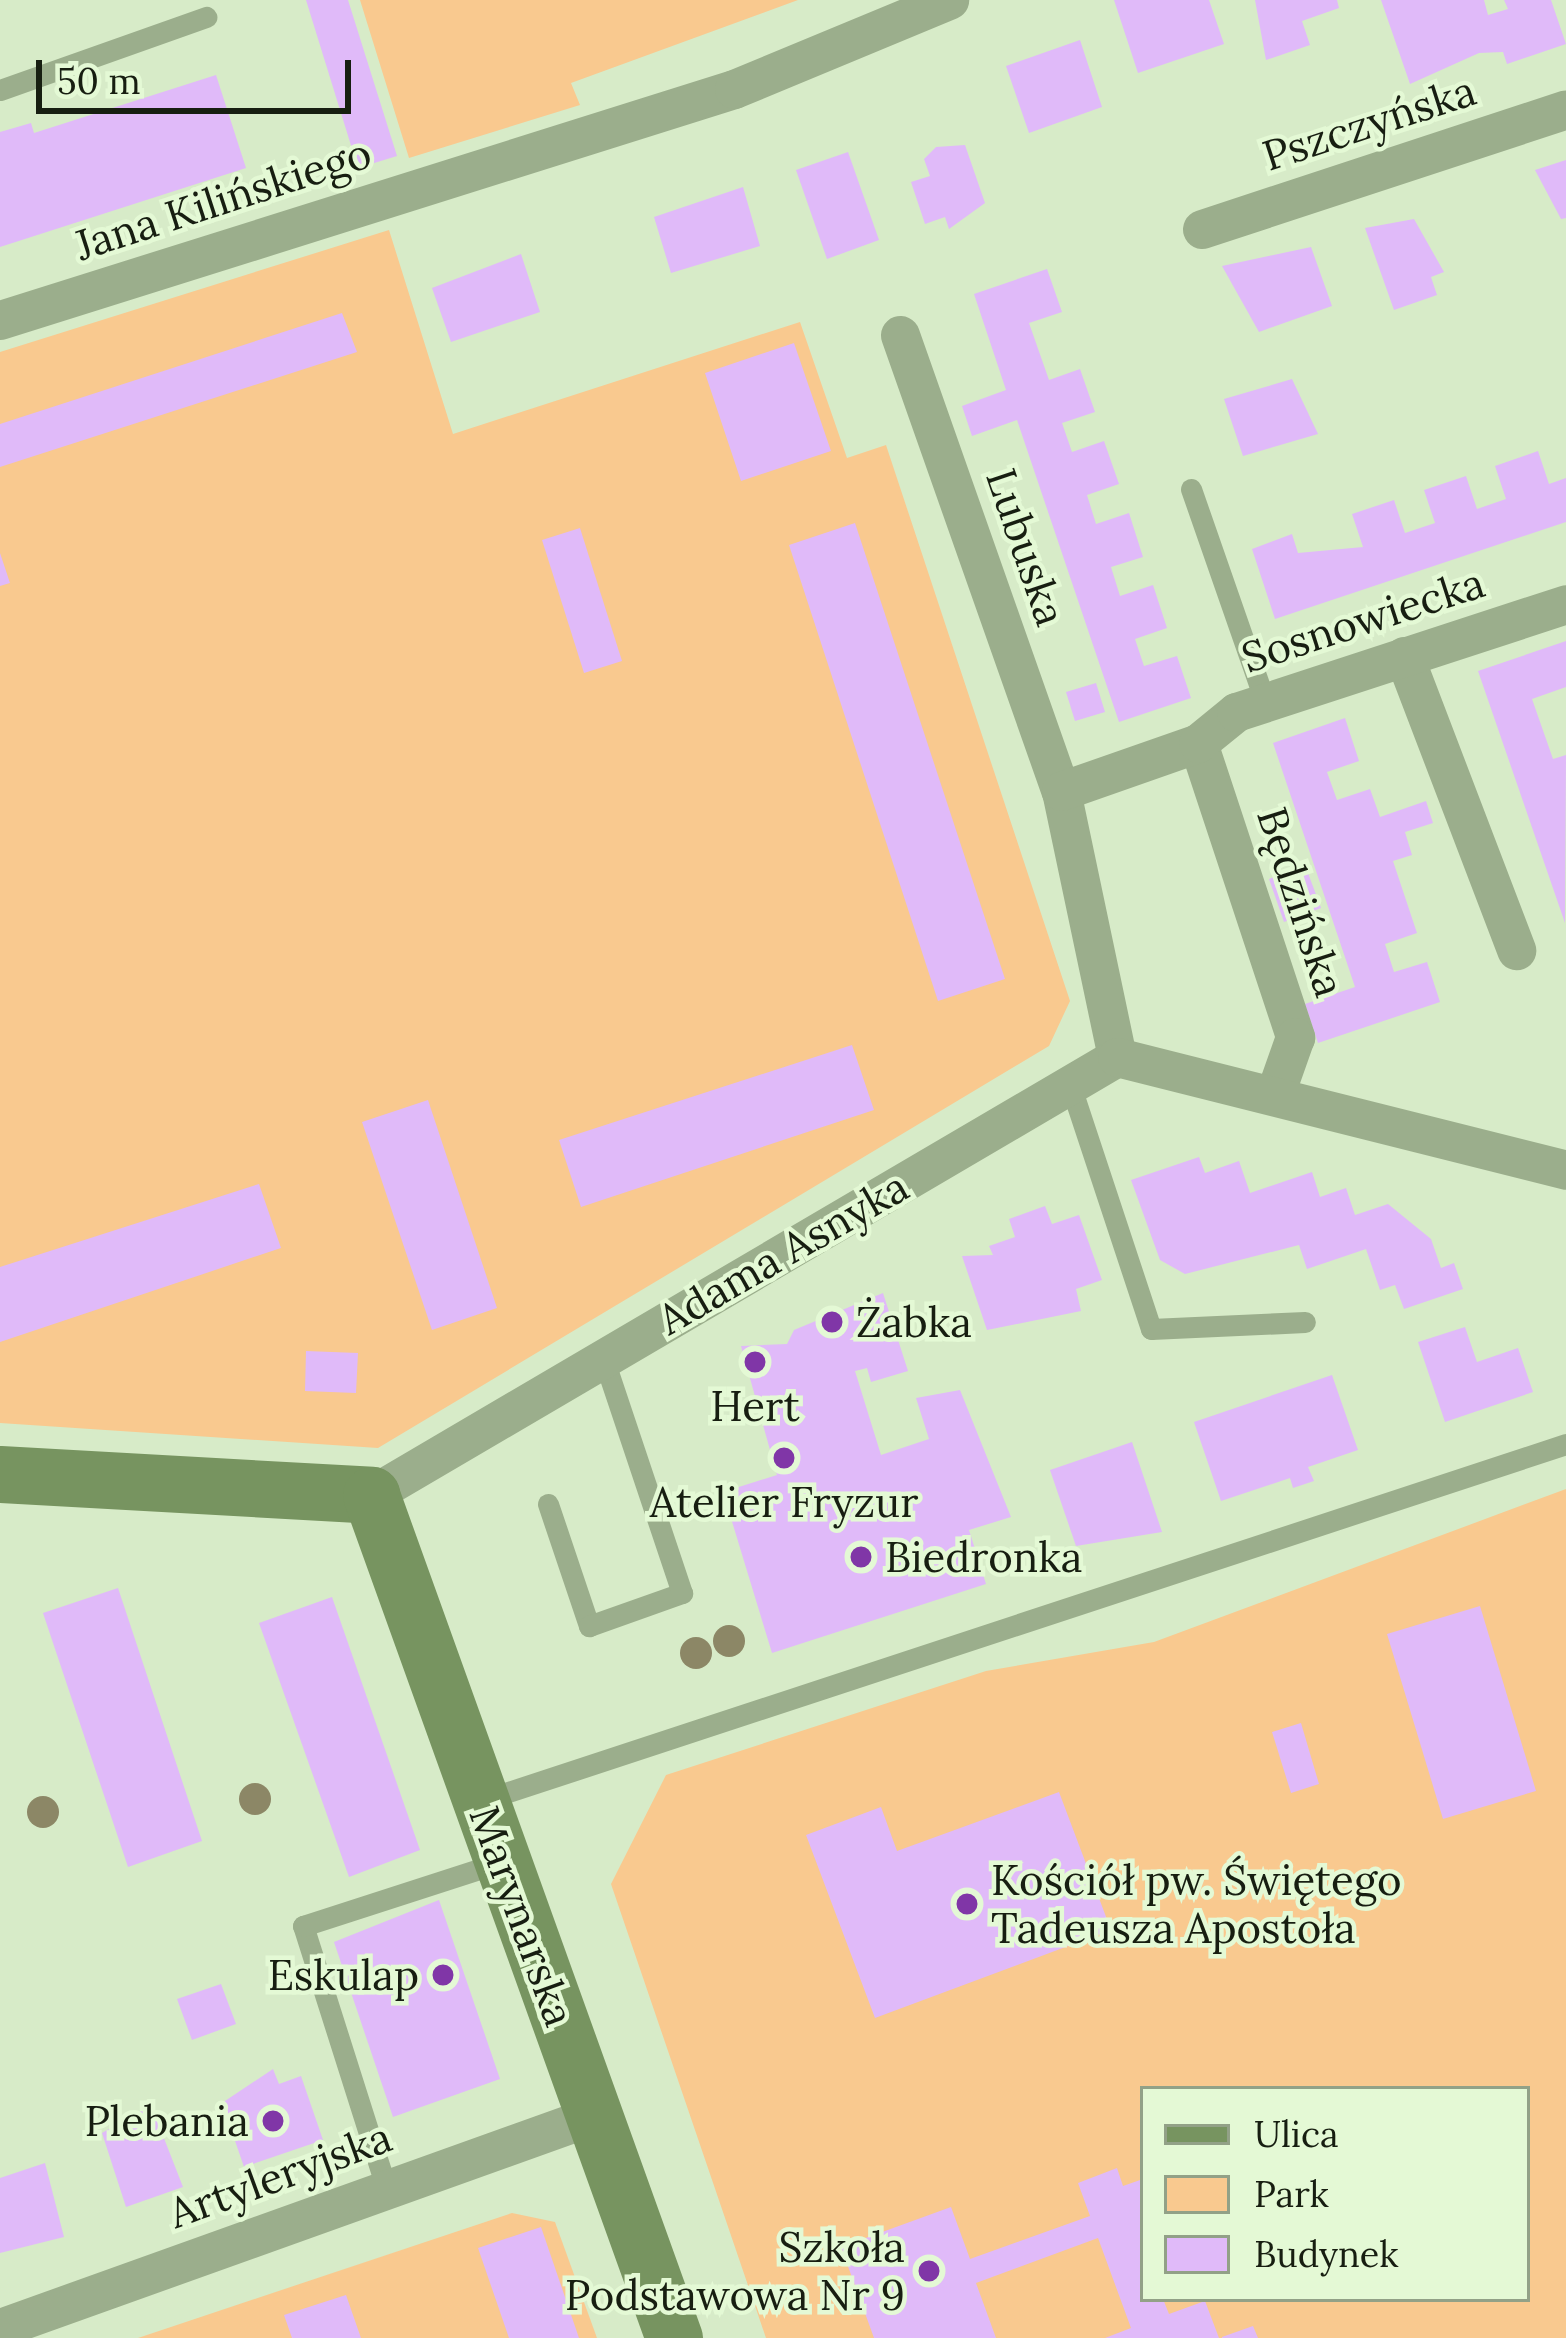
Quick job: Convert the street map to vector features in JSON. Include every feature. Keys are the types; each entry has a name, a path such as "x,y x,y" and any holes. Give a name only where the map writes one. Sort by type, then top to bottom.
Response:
{"street":[{"name":"Jana Kilińskiego","path":"0,320 734,89 949,0"},
{"name":"Pszczyńska","path":"1202,229 1566,109"},
{"name":"Lubuska","path":"900,335 1061,791 1117,1057"},
{"name":"Sosnowiecka","path":"1198,743 1264,702 1566,604"},
{"path":"1404,656 1516,950"},
{"path":"1061,791 1198,743"},
{"name":"Będzińska","path":"1198,743 1295,1037 1276,1091"},
{"path":"1117,1057 1276,1091 1566,1170"},
{"name":"Adama Asnyka","path":"371,1495 1117,1057"},
{"path":"0,1474 371,1495"},
{"name":"Marynarska","path":"371,1495 674,2338"},
{"name":"Artyleryjska","path":"0,2328 595,2115"}],"lane":[{"path":"0,90 206,17"},
{"path":"1191,489 1264,702"},
{"path":"1070,1084 1151,1329 1305,1322"},
{"path":"548,1504 589,1626 682,1593 603,1357"},
{"path":"480,1801 1566,1444"},
{"path":"386,2187 303,1926 502,1862"}],"green space":[{"path":"360,0 798,0 571,83 580,105 409,158"},
{"path":"389,230 453,434 800,322 847,458 886,445 1070,1001 1049,1046 378,1448 0,1423 0,352"},
{"path":"1566,1489 1566,2338 766,2338 611,1884 666,1775 986,1671 1154,1642"},
{"path":"512,2213 555,2222 597,2338 138,2338"}],"building":[{"path":"306,0 348,0 397,156 358,168"},
{"path":"1114,0 1209,0 1224,44 1138,73"},
{"path":"1255,0 1337,0 1339,8 1302,21 1310,45 1266,60"},
{"path":"1381,0 1484,0 1488,15 1508,9 1504,0 1551,0 1566,44 1507,64 1503,52 1479,53 1410,84"},
{"path":"1080,40 1102,107 1029,133 1006,66"},
{"path":"216,75 246,168 0,247 0,132 31,123 34,133"},
{"path":"965,145 985,203 949,229 945,217 925,224 911,182 930,176 924,159 936,147"},
{"path":"848,152 879,240 827,259 796,170"},
{"path":"1566,160 1566,218 1561,219 1535,170"},
{"path":"743,187 760,246 671,273 654,217"},
{"path":"1414,219 1444,272 1431,277 1437,295 1394,310 1365,228"},
{"path":"1311,247 1332,306 1259,332 1222,266"},
{"path":"521,254 540,312 451,342 432,288"},
{"path":"1047,269 1062,312 1029,323 1049,380 1080,369 1095,412 1062,423 1072,452 1104,441 1119,484 1087,495 1096,524 1129,513 1143,557 1111,567 1120,596 1153,585 1167,628 1135,639 1144,666 1177,656 1191,698 1119,722 1017,420 972,436 962,406 1006,390 974,294"},
{"path":"342,313 357,352 0,467 0,424"},
{"path":"794,343 831,451 741,481 705,373"},
{"path":"1292,379 1318,434 1243,456 1224,399"},
{"path":"1538,451 1549,484 1566,478 1566,522 1275,619 1252,549 1292,534 1298,553 1363,547 1352,514 1394,500 1405,533 1435,523 1424,490 1466,476 1477,509 1506,499 1495,466"},
{"path":"855,523 1005,979 938,1001 789,545"},
{"path":"580,528 622,661 584,673 542,540"},
{"path":"0,553 10,583 0,586"},
{"path":"1566,641 1566,687 1532,699 1553,759 1566,755 1565,923 1478,671"},
{"path":"1096,683 1105,712 1075,721 1066,692"},
{"path":"1345,718 1359,761 1327,772 1337,800 1370,789 1380,817 1426,801 1433,823 1405,832 1412,855 1393,861 1417,933 1385,944 1394,972 1427,962 1440,1002 1318,1043 1305,1004 1355,987 1273,743"},
{"path":"1305,865 1321,908 1284,922 1269,879"},
{"path":"852,1045 874,1110 581,1207 559,1140"},
{"path":"428,1100 497,1308 432,1330 362,1122"},
{"path":"1199,1157 1205,1173 1239,1161 1250,1193 1312,1172 1320,1197 1346,1188 1355,1215 1388,1204 1431,1239 1441,1268 1454,1263 1463,1289 1404,1309 1395,1285 1380,1290 1366,1249 1307,1269 1299,1245 1185,1274 1160,1260 1131,1180"},
{"path":"259,1184 281,1248 0,1342 0,1267"},
{"path":"1045,1206 1052,1224 1079,1215 1102,1280 1076,1289 1081,1311 987,1330 962,1256 993,1255 989,1246 1015,1237 1009,1219"},
{"name":"Biedronka","path":"883,1293 908,1371 871,1382 867,1368 855,1371 881,1455 929,1439 916,1398 960,1390 1011,1517 969,1530 986,1584 772,1653 723,1492 777,1475 741,1346 787,1344 794,1330"},
{"path":"1465,1327 1477,1362 1518,1348 1533,1392 1445,1422 1418,1342"},
{"path":"306,1351 358,1353 356,1393 305,1391"},
{"path":"1332,1375 1358,1450 1308,1467 1314,1481 1293,1488 1290,1478 1221,1501 1194,1422"},
{"path":"1132,1442 1162,1532 1076,1546 1050,1470"},
{"path":"118,1588 202,1841 128,1867 43,1613"},
{"path":"332,1597 420,1850 349,1877 259,1623"},
{"path":"1480,1606 1536,1791 1443,1819 1387,1634"},
{"path":"1301,1723 1319,1784 1291,1793 1272,1732"},
{"name":"Kościół pw. Świętego Tadeusza Apostoła","path":"1059,1792 1111,1930 875,2018 806,1835 881,1807 897,1851"},
{"path":"439,1900 500,2079 393,2117 334,1942"},
{"path":"221,1984 236,2024 192,2040 177,1999"},
{"name":"Plebania","path":"273,2069 279,2084 301,2076 323,2140 244,2167 222,2103"},
{"path":"151,2105 183,2187 126,2207 102,2133"},
{"path":"45,2163 64,2237 0,2253 0,2178"},
{"name":"Szkoła Podstawowa Nr 9","path":"1117,2168 1123,2186 1140,2180 1140,2302 1164,2302 1169,2314 1205,2302 1219,2338 1105,2338 1131,2328 1098,2238 976,2283 996,2338 874,2338 841,2247 951,2207 970,2259 1090,2216 1078,2183"},
{"path":"541,2227 579,2338 509,2338 478,2248"},
{"path":"346,2295 361,2338 292,2338 284,2315"},
{"path":"1253,2326 1258,2338 1222,2338 1222,2337"}],"place":[{"name":"Żabka","path":"832,1322"},
{"name":"Hert","path":"755,1362"},
{"name":"Atelier Fryzur","path":"784,1458"},
{"name":"Biedronka","path":"861,1557"},
{"name":"Kościół pw. Świętego Tadeusza Apostoła","path":"967,1904"},
{"name":"Eskulap","path":"443,1975"},
{"name":"Plebania","path":"273,2121"},
{"name":"Szkoła Podstawowa Nr 9","path":"929,2271"}]}
